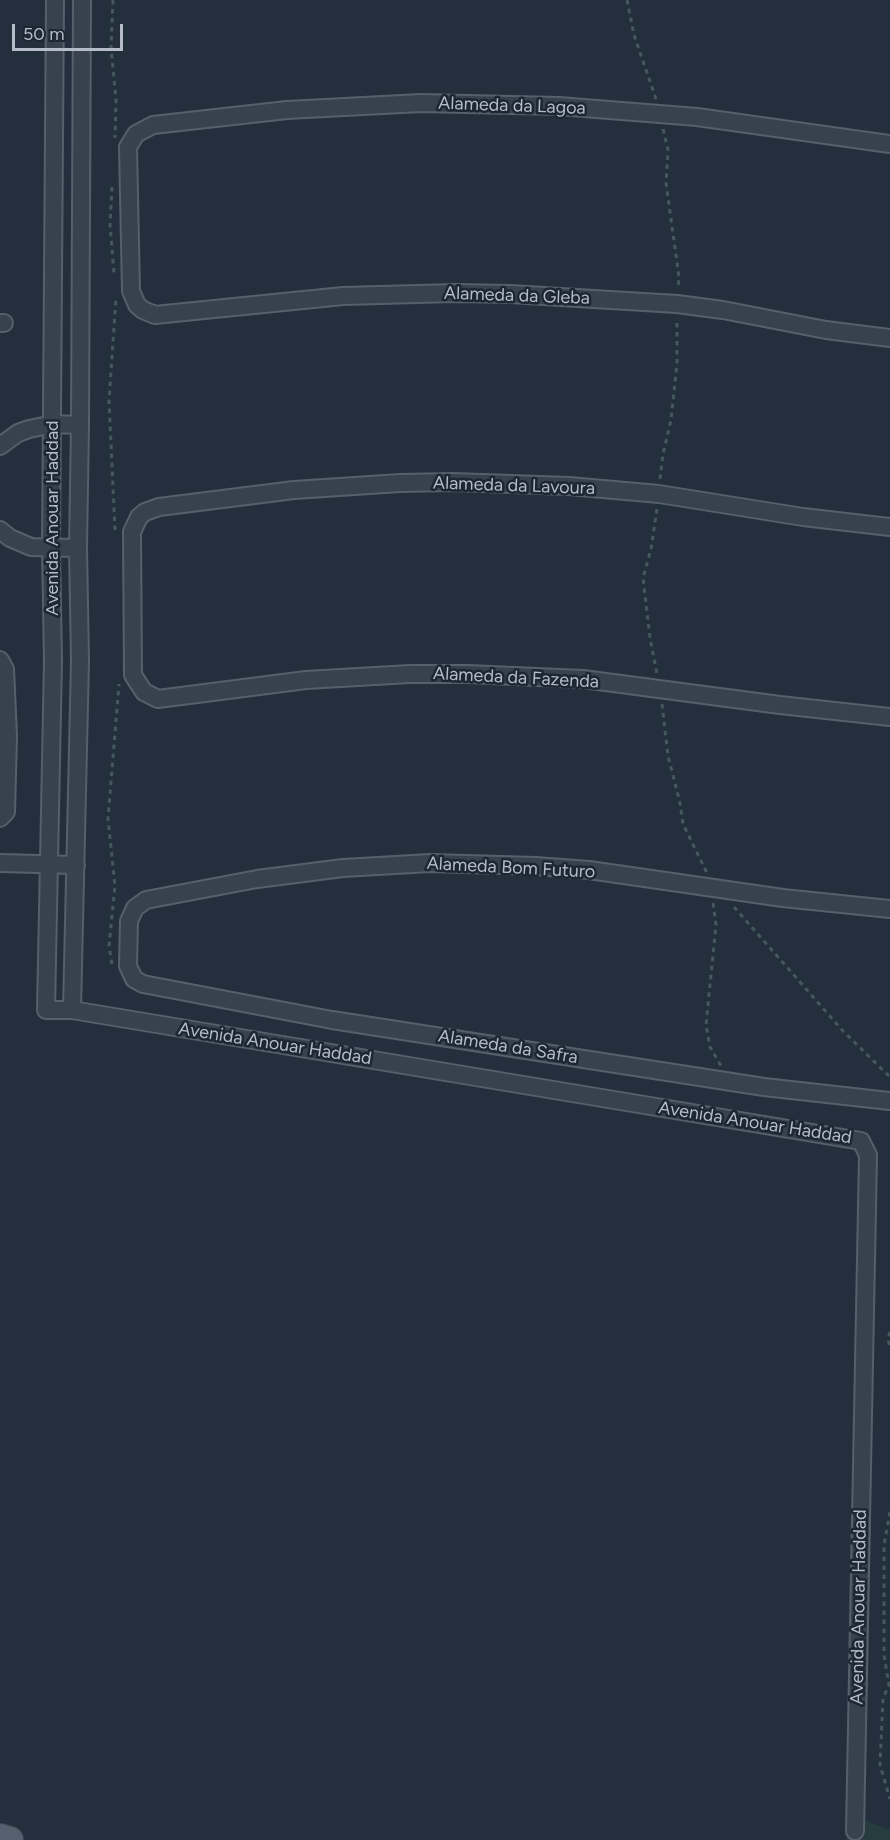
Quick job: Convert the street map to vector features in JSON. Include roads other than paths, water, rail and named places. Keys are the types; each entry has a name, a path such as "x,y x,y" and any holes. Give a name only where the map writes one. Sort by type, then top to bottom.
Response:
{"main road":[{"path":"0,1837 10,1840"}],"street":[{"name":"Avenida Anouar Haddad","path":"55,0 51,548 53,661 46,1010 72,1010 861,1141 868,1155 855,1831"},
{"name":"Avenida Anouar Haddad","path":"72,1010 80,660 78,548 82,0"},
{"name":"Alameda da Lagoa","path":"143,310 137,304 131,291 128,147 136,134 153,125 264,112 354,105 490,103 660,114 890,144"},
{"name":"Alameda da Gleba","path":"143,310 162,315 308,298 455,293 555,296 723,309 826,330 890,338"},
{"path":"3,440 29,429 53,424 80,424"},
{"name":"Alameda da Lavoura","path":"144,692 135,681 132,668 132,532 145,512 159,507 294,490 389,483 506,483 659,494 781,514 890,527"},
{"path":"0,530 20,544 31,547 78,548"},
{"path":"0,660 5,669 8,736 6,812 0,818"},
{"name":"Alameda da Fazenda","path":"144,692 158,699 167,699 306,680 445,674 571,679 890,717"},
{"path":"0,863 76,865"},
{"name":"Alameda Bom Futuro","path":"124,973 128,966 129,921 135,908 152,897 257,879 343,868 430,863 536,866 589,870 712,889 890,909"},
{"name":"Alameda da Safra","path":"124,973 143,984 332,1020 765,1087 890,1101"}]}
